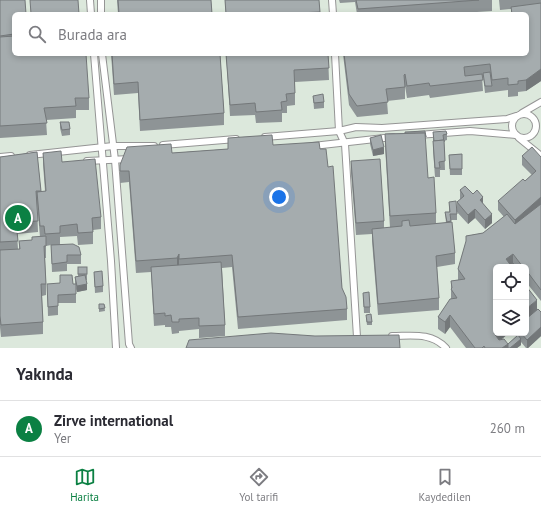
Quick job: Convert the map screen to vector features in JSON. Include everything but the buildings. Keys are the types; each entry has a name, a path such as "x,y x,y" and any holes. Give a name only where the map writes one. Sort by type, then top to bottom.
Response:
{"street":[{"path":"90,0 91,12"},
{"path":"101,0 101,12"},
{"path":"332,0 333,12"},
{"path":"94,56 111,261 116,348"},
{"path":"102,56 115,160 129,344 131,348"},
{"path":"334,56 339,131 345,144 357,337"},
{"path":"261,137 339,131 356,128 390,128 507,119 522,114 541,102"},
{"path":"522,114 531,116 541,135"},
{"path":"516,116 511,124 517,137 541,156"},
{"path":"411,135 470,130 517,137 530,137 541,120"},
{"path":"306,146 345,144 404,136"},
{"path":"22,156 113,146 151,146 245,139"},
{"path":"0,157 15,156"},
{"path":"80,162 139,158"},
{"path":"111,261 122,260"},
{"path":"387,336 424,335 439,340 446,348"},
{"path":"350,338 365,337"}],"shaded area":[{"path":"0,0 541,0 541,348 0,348"}],"place":[{"name":"Zirve international","path":"18,218"}]}
